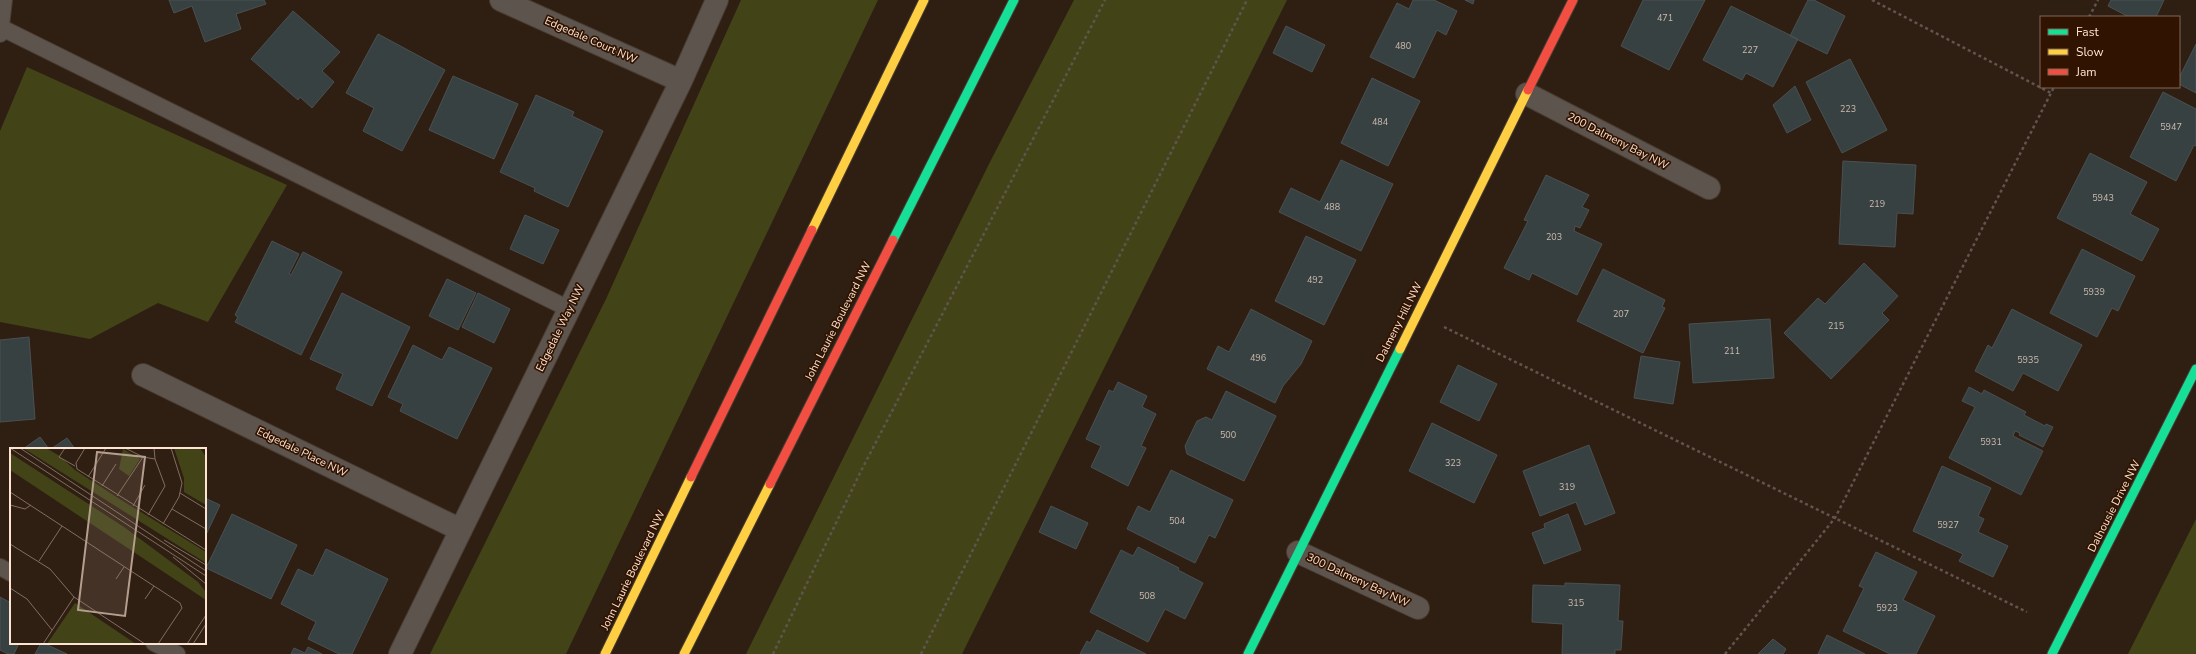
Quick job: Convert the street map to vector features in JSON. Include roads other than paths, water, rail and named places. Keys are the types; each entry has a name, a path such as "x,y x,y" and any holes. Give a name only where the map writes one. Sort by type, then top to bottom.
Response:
{"main road":[{"name":"John Laurie Boulevard NW","path":"605,654 924,0"},
{"name":"John Laurie Boulevard NW","path":"684,654 1014,0"},
{"name":"Dalmeny Hill NW","path":"1248,654 1573,0"},
{"name":"Dalhousie Drive NW","path":"2052,654 2196,369"}],"street":[{"name":"Edgedale Court NW","path":"501,0 681,81"},
{"name":"Edgedale Way NW","path":"400,654 681,81 717,0"},
{"name":"200 Dalmeny Bay NW","path":"1527,94 1709,188"},
{"name":"Edgedale Place NW","path":"143,375 461,530"},
{"name":"300 Dalmeny Bay NW","path":"1298,552 1418,608"}],"lane":[{"path":"4,0 1,31 569,309"},
{"path":"0,567 10,572"},
{"path":"156,644 176,654"}]}
